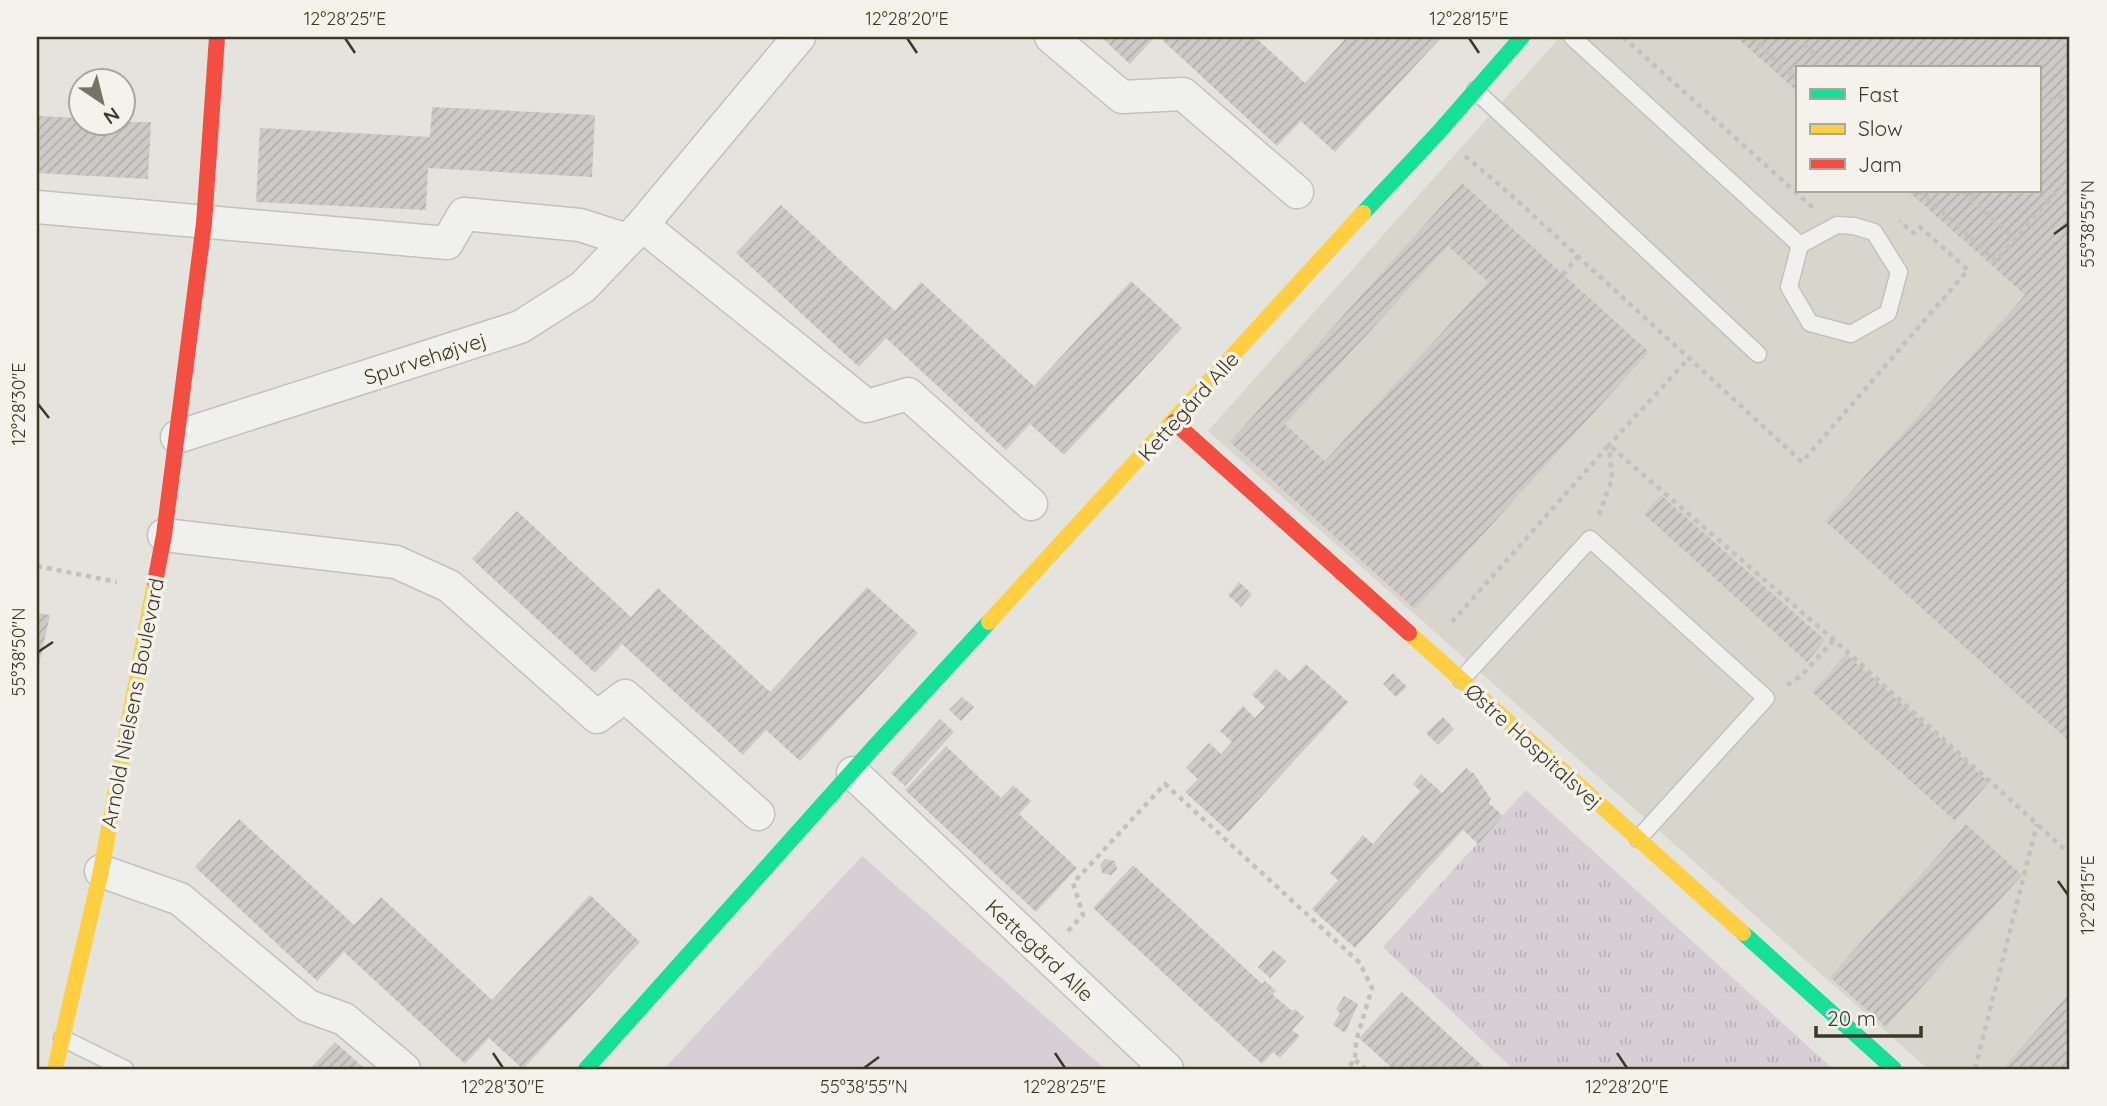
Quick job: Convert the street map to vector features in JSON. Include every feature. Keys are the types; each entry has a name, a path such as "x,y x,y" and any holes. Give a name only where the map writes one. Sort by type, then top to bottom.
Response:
{"street":[{"name":"Arnold Nielsens Boulevard","path":"55,1069 101,871 164,535 204,223 217,37"},
{"name":"Spurvehøjvej","path":"177,437 520,327 583,287 635,233 799,37"},
{"path":"1051,37 1122,97 1183,94 1297,192"},
{"name":"Kettegård Alle","path":"586,1069 883,736 1174,422 1522,37"},
{"path":"37,207 447,243 464,214 635,233 867,406 908,394 1031,503"},
{"name":"Østre Hospitalsvej","path":"1174,422 1894,1069"},
{"path":"164,535 396,562 449,586 597,717 625,696 758,814"},
{"name":"Kettegård Alle","path":"852,773 1167,1069"},
{"path":"101,871 180,899 308,1006 344,1019 404,1069"}],"lane":[{"path":"1572,37 1800,246"},
{"path":"1475,90 1758,354"},
{"path":"1837,225 1854,226 1874,232 1899,272 1888,313 1851,334 1810,323 1789,287 1800,246 1837,225"},
{"path":"1461,680 1590,539 1766,698 1638,839"},
{"path":"62,1038 125,1069"}],"path":[{"path":"1623,37 1811,206 1824,203"},
{"path":"1750,37 1796,79"},
{"path":"1760,46 1768,37"},
{"path":"1796,37 1828,66"},
{"path":"2040,101 2059,98 2070,86"},
{"path":"1438,133 1510,194 1802,462 1968,270 1920,227 1914,233 1892,214"},
{"path":"1920,192 1996,261 2070,176"},
{"path":"1963,192 2015,239"},
{"path":"1971,198 1976,192"},
{"path":"1563,275 1578,256"},
{"path":"1427,650 1689,358"},
{"path":"1590,539 1612,479 1609,445"},
{"path":"1609,445 1834,640 2070,854"},
{"path":"37,566 152,590"},
{"path":"1766,698 1801,676 1834,640"},
{"path":"1045,955 1083,915 1073,883 1166,784 1360,963 1372,988 1356,1041 1355,1059 1346,1069"},
{"path":"1975,1069 2038,824"},
{"path":"1355,1059 1366,1069"}],"shaded area":[{"path":"1560,37 2070,37 2070,1069 1928,1069 1208,431"}],"green space":[{"path":"1526,790 1833,1069 1513,1069 1383,947"},
{"path":"862,856 1105,1069 664,1069"}],"building":[{"path":"1101,37 1155,37 1130,64"},
{"path":"1159,37 1255,37 1305,83 1347,37 1442,37 1335,152 1301,121 1277,146"},
{"path":"1736,37 2070,37 2070,742 1825,521 2025,295 1909,192 2040,192 2040,66 1796,66 1796,90"},
{"path":"432,107 595,115 592,177 428,168 426,210 256,202 260,128 430,137"},
{"path":"37,116 66,117 66,136 136,136 136,122 151,122 148,179 37,173"},
{"path":"1462,183 1649,352 1415,609 1230,442","holes":["1448,246 1488,282 1325,461 1285,424"]},
{"path":"781,205 895,311 921,282 1034,386 1131,281 1182,328 1064,455 1030,424 1006,450 886,338 859,367 736,253"},
{"path":"1661,495 1825,640 1807,662 1644,514"},
{"path":"517,511 631,617 658,588 770,692 867,587 918,633 800,761 766,730 743,755 622,644 595,673 472,559"},
{"path":"1239,582 1252,594 1241,607 1228,595"},
{"path":"37,613 50,615 38,669 37,669"},
{"path":"1846,654 1989,782 1955,821 1812,692"},
{"path":"1306,664 1348,702 1229,832 1185,792 1198,779 1186,768 1209,743 1221,754 1232,742 1220,731 1243,706 1255,718 1265,707 1252,695 1276,669 1290,681"},
{"path":"1393,673 1407,687 1396,697 1383,684"},
{"path":"962,697 974,707 961,721 949,710"},
{"path":"1443,717 1454,729 1438,745 1426,733"},
{"path":"940,719 954,732 905,786 891,773"},
{"path":"946,746 1001,798 1013,785 1031,801 1019,814 1077,868 1036,912 905,790"},
{"path":"1466,768 1473,772 1491,799 1489,803 1503,816 1478,844 1463,830 1355,948 1312,909 1338,880 1330,873 1363,835 1373,844 1420,791 1413,784 1421,774 1442,793"},
{"path":"239,819 354,925 381,897 492,1000 590,895 640,942 523,1069 489,1038 465,1064 344,952 317,981 195,867"},
{"path":"1966,824 2022,875 1886,1027 1830,977"},
{"path":"1105,859 1115,861 1117,869 1111,875 1102,873 1100,865"},
{"path":"1133,865 1262,984 1265,981 1276,991 1272,994 1292,1011 1295,1009 1304,1017 1292,1030 1300,1036 1280,1058 1273,1052 1262,1064 1093,908"},
{"path":"1273,950 1286,961 1270,978 1258,967"},
{"path":"1402,992 1486,1069 1393,1069 1359,1038"},
{"path":"2068,995 2070,1069 2002,1069"},
{"path":"1344,996 1358,1004 1345,1033 1333,1025 1340,1013 1336,1009"},
{"path":"335,1042 365,1069 310,1069"}],"traffic: fast":[{"path":"1363,213 1522,37"},
{"path":"586,1069 989,622"},
{"path":"1743,933 1894,1069"}],"traffic: slow":[{"path":"989,622 1363,213"},
{"path":"55,1069 101,871 155,582"},
{"path":"1409,633 1743,933"}],"traffic: jam":[{"path":"155,582 164,535 204,223 217,37"},
{"path":"1174,422 1409,633"}]}
